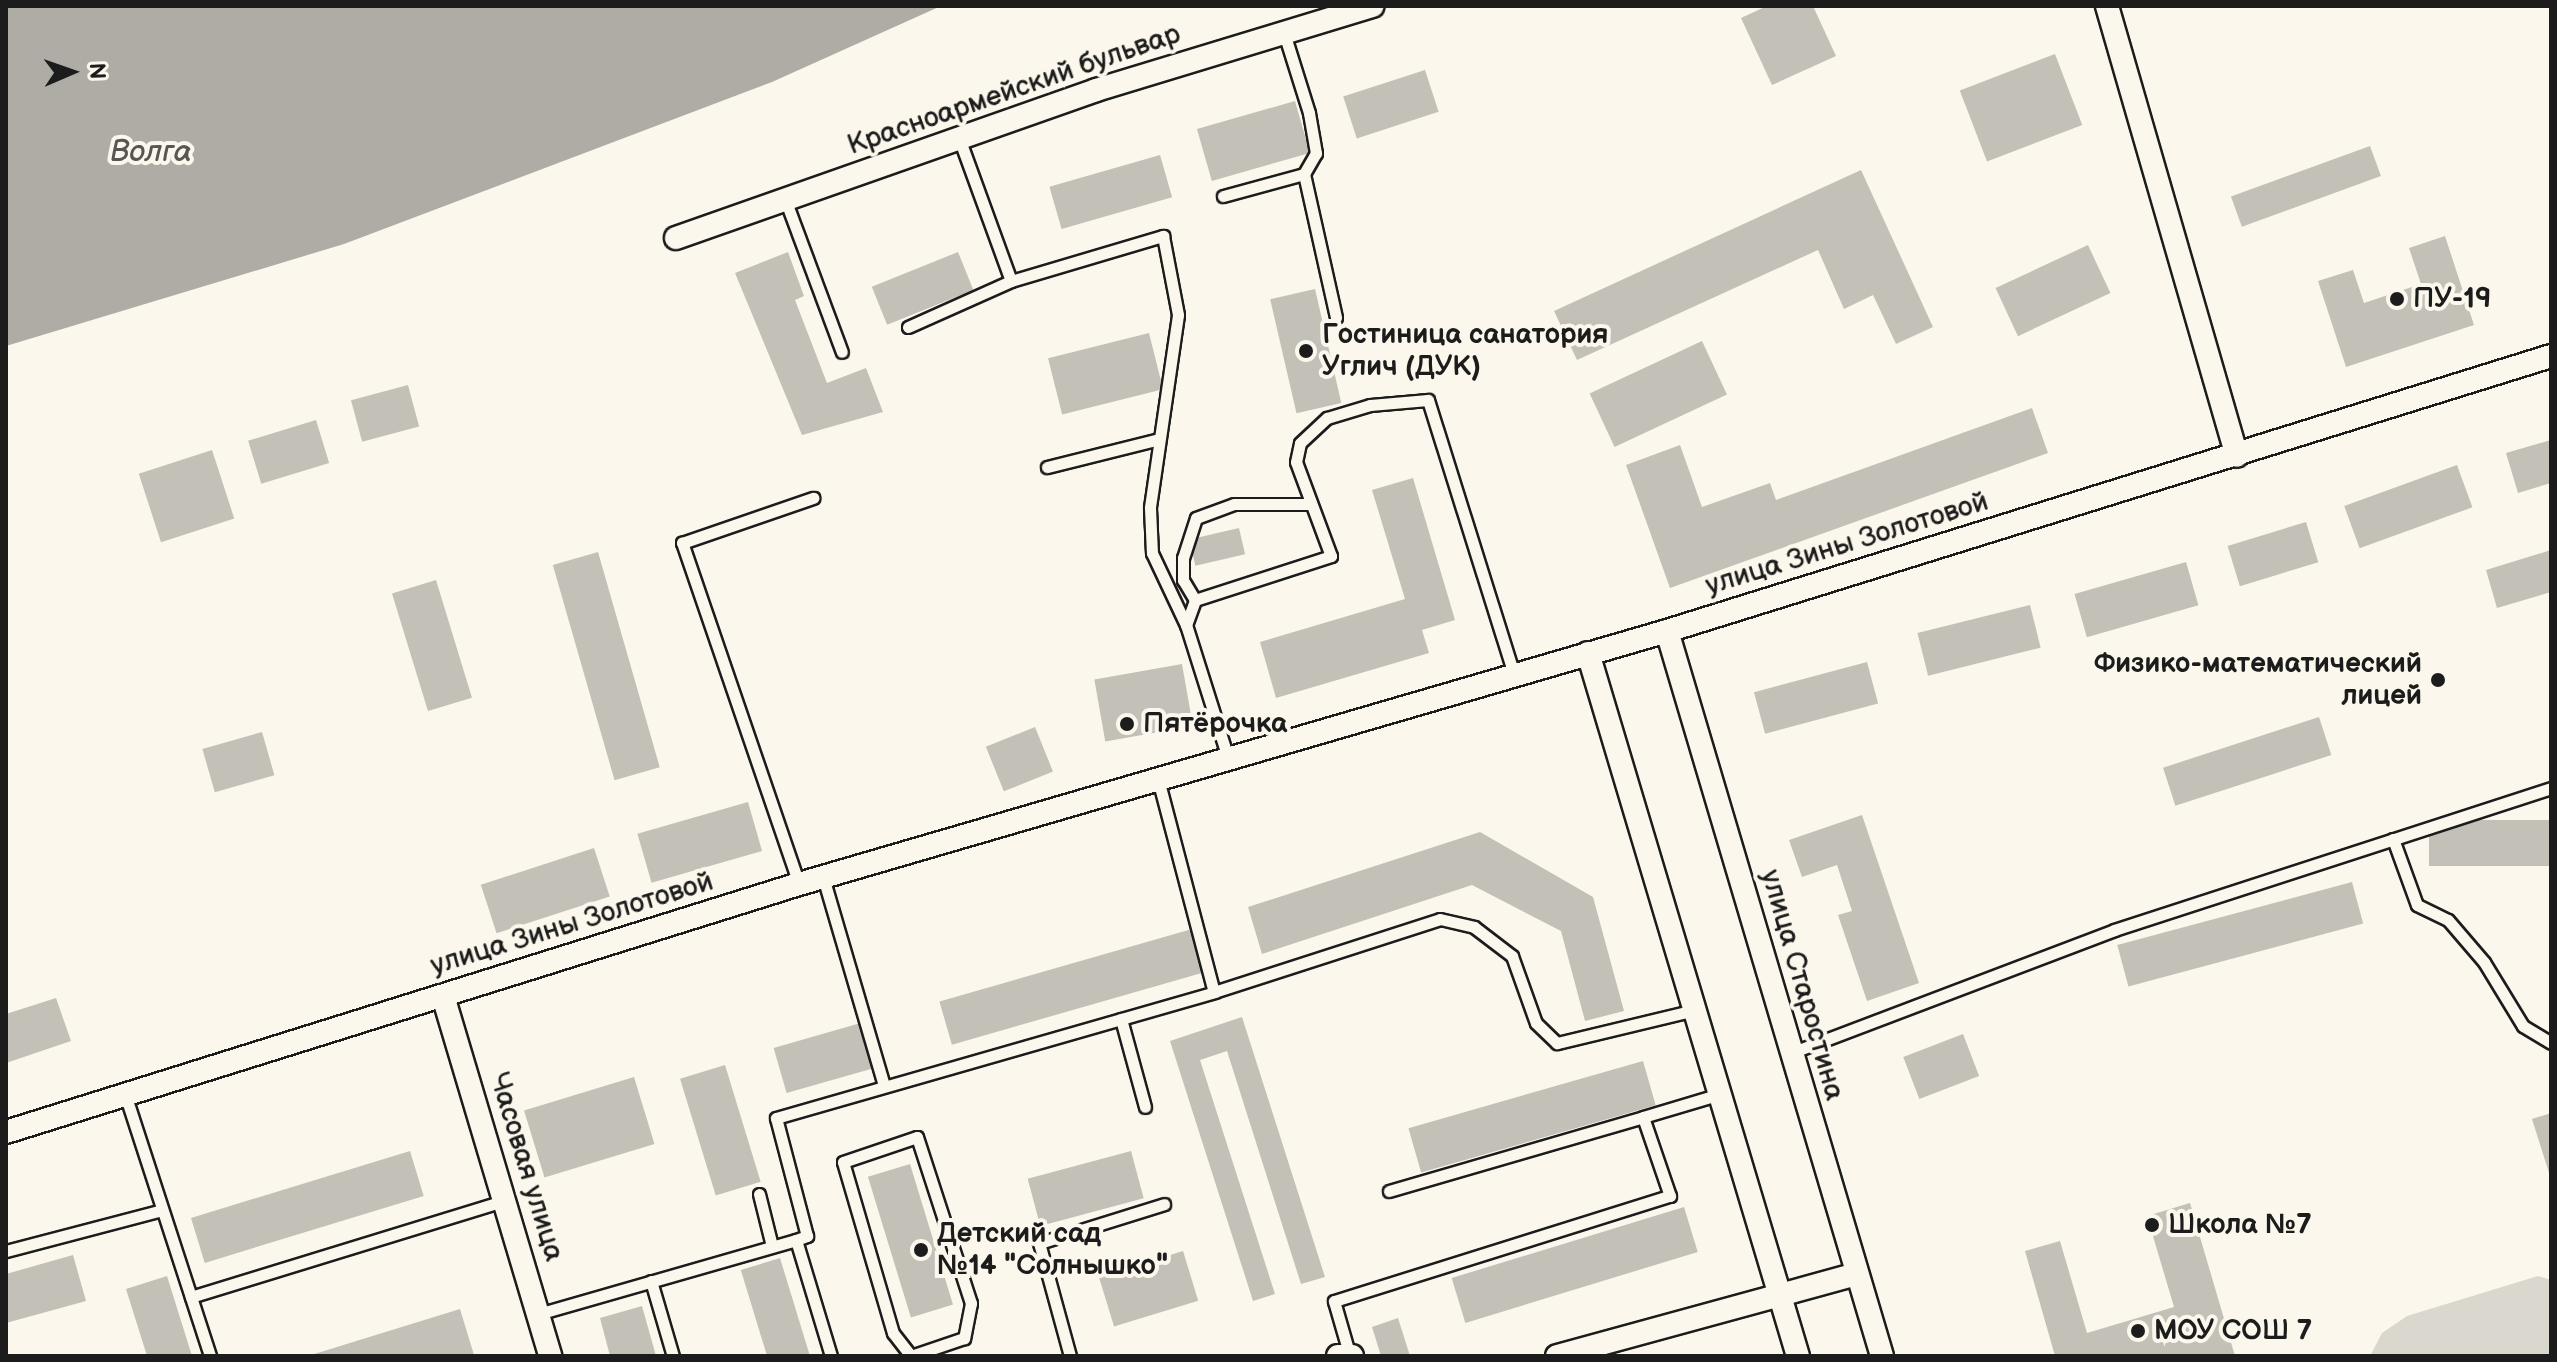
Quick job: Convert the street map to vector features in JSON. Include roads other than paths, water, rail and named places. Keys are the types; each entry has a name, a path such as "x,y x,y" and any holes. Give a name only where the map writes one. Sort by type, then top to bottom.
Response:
{"street":[{"name":"Красноармейский бульвар","path":"676,238 959,138 1373,6"},
{"path":"2107,6 2237,456"},
{"name":"улица Зины Золотовой","path":"6,1132 799,884 1667,631 2551,356"},
{"name":"улица Старостина","path":"1667,631 1882,1356"},
{"path":"1588,653 1798,1356"},
{"name":"Часовая улица","path":"443,996 550,1356"},
{"path":"1557,1356 1857,1274"}],"lane":[{"path":"1284,33 1316,153 1304,174 1336,317"},
{"path":"959,138 1011,281"},
{"path":"1223,196 1304,174"},
{"path":"785,199 842,352"},
{"path":"908,327 1011,281 1163,236 1178,315 1150,508 1152,553 1186,625 1228,758"},
{"path":"1195,600 1331,556 1296,462 1311,429 1370,405 1428,400 1514,674"},
{"path":"1047,467 1159,439"},
{"path":"799,884 682,543 813,498"},
{"path":"1195,600 1183,580 1183,558 1196,518 1234,504 1311,504"},
{"path":"1186,625 1195,600"},
{"path":"1158,779 1214,992"},
{"path":"1791,1053 2114,930 2551,788"},
{"path":"2393,839 2417,905 2448,920 2484,962 2523,1026 2551,1043"},
{"path":"823,877 884,1085"},
{"path":"538,1314 807,1236 776,1118 1214,992 1440,919 1474,927 1512,956 1536,1023 1557,1043 1694,1010"},
{"path":"1121,1019 1145,1107"},
{"path":"124,1093 210,1356"},
{"path":"1389,1191 1720,1094"},
{"path":"1346,1355 1334,1301 1670,1196 1643,1117"},
{"path":"917,1137 971,1303 964,1338 911,1356 893,1333 843,1162 917,1137"},
{"path":"759,1194 772,1246"},
{"path":"191,1297 505,1201"},
{"path":"1070,1356 1039,1243 1164,1204"},
{"path":"6,1251 162,1210"},
{"path":"796,1240 831,1356"},
{"path":"651,1281 673,1356"}],"water":[{"name":"Волга","path":"6,6 941,6 772,82 344,244 6,346"}],"place":[{"name":"ПУ-19","path":"2397,299"},
{"name":"Гостиница санатория Углич (ДУК)","path":"1306,351"},
{"name":"Физико-математический лицей","path":"2438,680"},
{"name":"Пятёрочка","path":"1127,724"},
{"name":"Школа №7","path":"2152,1225"},
{"name":"Детский сад №14 \"Солнышко\"","path":"921,1250"},
{"name":"МОУ СОШ 7","path":"2138,1331"}]}
